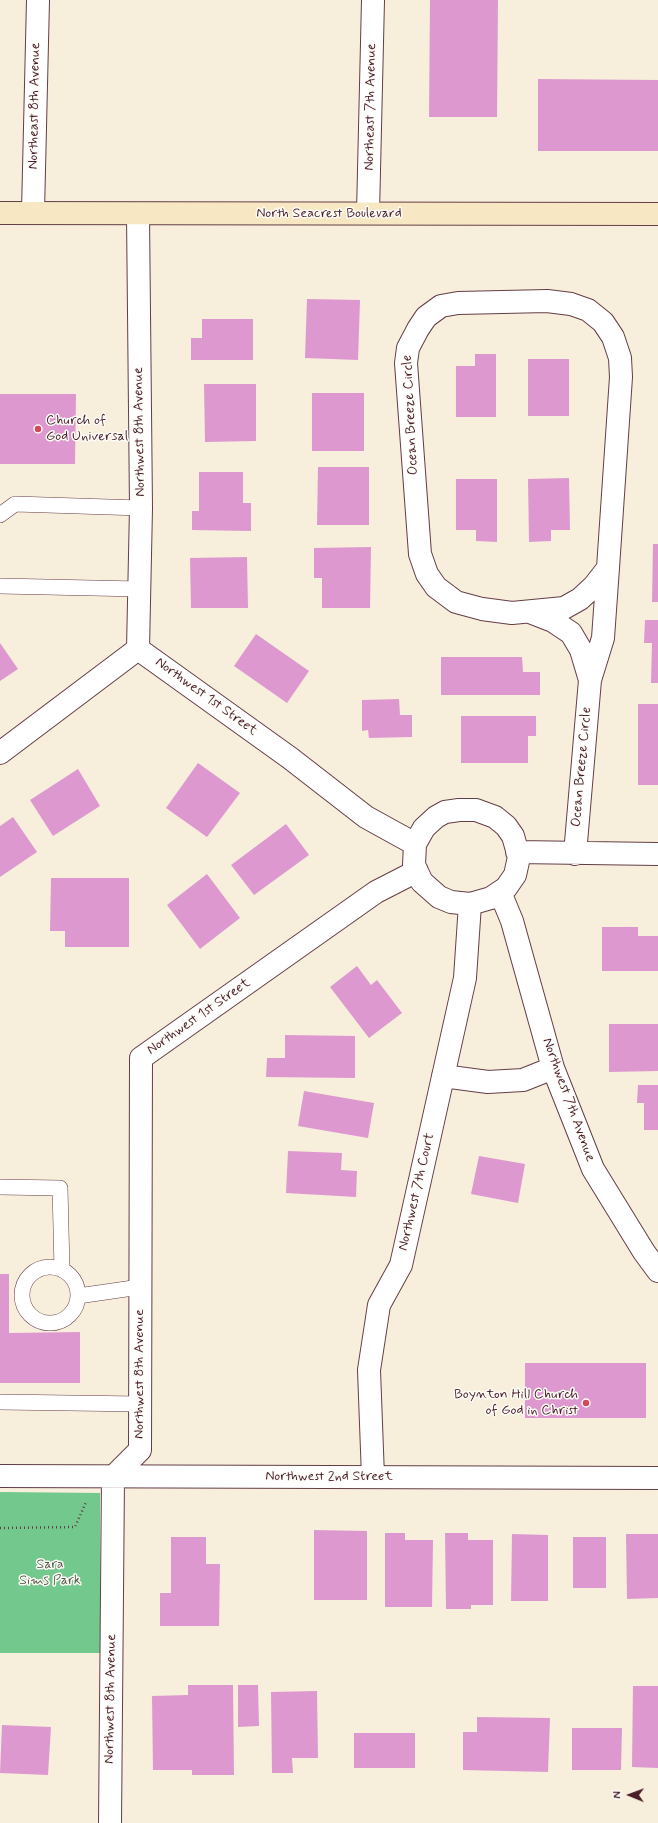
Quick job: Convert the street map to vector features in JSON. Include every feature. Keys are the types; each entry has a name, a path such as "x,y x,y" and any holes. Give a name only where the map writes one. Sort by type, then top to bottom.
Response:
{"street":[{"name":"Northeast 8th Avenue","path":"33,212 38,0"},
{"name":"Northeast 7th Avenue","path":"368,213 373,0"},
{"name":"North Seacrest Boulevard","path":"0,213 658,214"},
{"name":"Northwest 8th Avenue","path":"138,214 141,508 138,649"},
{"name":"Ocean Breeze Circle","path":"575,854 590,680 603,638 608,568 621,377 620,358 613,337 603,322 588,310 571,304 547,301 458,303 440,306 426,316 418,329 408,348 406,363 420,554 427,574 436,587 456,602 490,610 512,612 564,608 580,599 594,586 608,568"},
{"name":"Ocean Breeze Circle","path":"529,611 553,621 571,633 581,650 590,680"},
{"path":"0,752 138,649"},
{"name":"Northwest 1st Street","path":"138,649 290,758 366,817 415,844"},
{"path":"459,810 476,810 495,817 506,826 513,836 517,852 519,858 515,875 506,888 491,898 470,904 451,902 439,897 422,882 414,865 415,844 424,828 436,817 445,812 459,810"},
{"path":"517,852 658,854"},
{"name":"Northwest 1st Street","path":"141,1058 376,892 417,872"},
{"name":"Northwest 7th Avenue","path":"500,892 512,921 553,1068 593,1169 658,1272"},
{"name":"Northwest 7th Court","path":"373,1478 369,1370 379,1305 401,1265 465,978 470,904"},
{"name":"Northwest 8th Avenue","path":"110,1823 113,1477 140,1450 141,1058"},
{"path":"443,1076 488,1082 523,1080 553,1068"},
{"name":"Northwest 2nd Street","path":"0,1476 658,1478"}],"lane":[{"path":"0,515 14,504 141,508"},
{"path":"0,586 139,589"},
{"path":"0,1187 60,1188 62,1269"},
{"path":"51,1267 62,1269 74,1280 78,1296 76,1306 69,1315 60,1321 49,1323 39,1321 30,1314 24,1305 22,1294 25,1283 31,1274 40,1269 51,1267"},
{"path":"78,1296 140,1287"},
{"path":"0,1402 140,1404"}],"path":[{"path":"0,1528 75,1527 86,1502"}],"green space":[{"name":"Sara Sims Park","path":"0,1492 100,1493 100,1653 0,1653"}],"building":[{"path":"430,0 498,0 497,117 429,117"},
{"path":"538,79 658,80 658,151 538,151"},
{"path":"307,299 360,300 358,360 305,358"},
{"path":"202,319 253,319 253,360 191,360 191,338 202,338"},
{"path":"475,354 496,354 496,417 456,417 456,366 475,366"},
{"path":"528,359 569,359 569,416 528,416"},
{"path":"204,384 256,384 256,441 205,442"},
{"path":"312,393 364,393 364,451 312,451"},
{"name":"Church of God Universal","path":"0,394 76,394 75,464 0,464"},
{"path":"318,467 369,467 369,525 317,525"},
{"path":"199,472 243,472 243,503 251,503 251,531 192,530 192,511 199,511"},
{"path":"569,478 570,530 551,530 551,541 529,542 528,479"},
{"path":"456,479 497,479 497,542 476,541 476,530 456,530"},
{"path":"653,544 658,544 658,602 652,602"},
{"path":"371,547 370,608 322,608 322,578 314,578 314,548"},
{"path":"247,557 248,608 191,608 190,558"},
{"path":"645,620 658,620 658,683 651,683 652,643 644,643"},
{"path":"256,634 309,671 287,703 234,666"},
{"path":"0,643 18,669 0,681"},
{"path":"441,657 522,657 523,672 540,672 540,695 441,695"},
{"path":"399,699 400,715 412,715 412,737 369,738 368,730 362,731 362,700"},
{"path":"638,704 658,704 658,785 638,785"},
{"path":"461,716 536,716 536,736 528,736 528,763 461,763"},
{"path":"198,763 240,793 207,837 166,808"},
{"path":"78,769 100,806 53,836 30,800"},
{"path":"13,817 37,852 0,877 0,826"},
{"path":"286,824 309,855 254,895 231,865"},
{"path":"207,874 240,918 200,949 167,905"},
{"path":"51,878 129,878 129,947 65,947 65,931 50,931"},
{"path":"602,927 638,927 638,936 658,936 658,971 602,971"},
{"path":"357,966 371,985 377,980 402,1013 369,1038 330,987"},
{"path":"609,1024 658,1024 658,1071 609,1072"},
{"path":"285,1035 355,1036 355,1078 266,1077 267,1058 285,1058"},
{"path":"638,1085 658,1085 658,1130 644,1130 644,1103 637,1103"},
{"path":"304,1091 374,1103 368,1138 298,1126"},
{"path":"288,1151 342,1153 341,1170 357,1171 356,1197 286,1193"},
{"path":"479,1156 525,1164 518,1203 471,1194"},
{"path":"0,1274 9,1274 9,1333 80,1332 80,1383 0,1383"},
{"name":"Boynton Hill Church of God in Christ","path":"525,1363 646,1363 646,1418 525,1418"},
{"path":"314,1530 367,1531 367,1600 314,1600"},
{"path":"385,1533 405,1533 405,1540 433,1540 432,1607 385,1607"},
{"path":"445,1533 468,1533 468,1540 493,1540 493,1605 471,1605 471,1609 446,1609"},
{"path":"512,1534 548,1535 548,1601 511,1601"},
{"path":"626,1534 658,1534 658,1598 627,1599"},
{"path":"171,1537 206,1537 206,1564 220,1564 219,1626 160,1626 160,1593 171,1593"},
{"path":"573,1537 606,1537 606,1588 573,1588"},
{"path":"188,1685 233,1685 234,1775 192,1775 192,1770 153,1770 152,1696 188,1695"},
{"path":"238,1685 258,1685 259,1726 238,1727"},
{"path":"633,1686 658,1686 658,1768 632,1767"},
{"path":"317,1691 318,1758 292,1758 293,1773 272,1773 271,1692"},
{"path":"477,1717 550,1718 548,1772 463,1770 463,1732 477,1732"},
{"path":"2,1725 51,1727 48,1775 0,1773"},
{"path":"572,1728 622,1728 621,1770 572,1770"},
{"path":"354,1733 415,1733 415,1768 354,1768"}],"place":[{"name":"Church of God Universal","path":"38,429"},
{"name":"Boynton Hill Church of God in Christ","path":"586,1403"}]}
